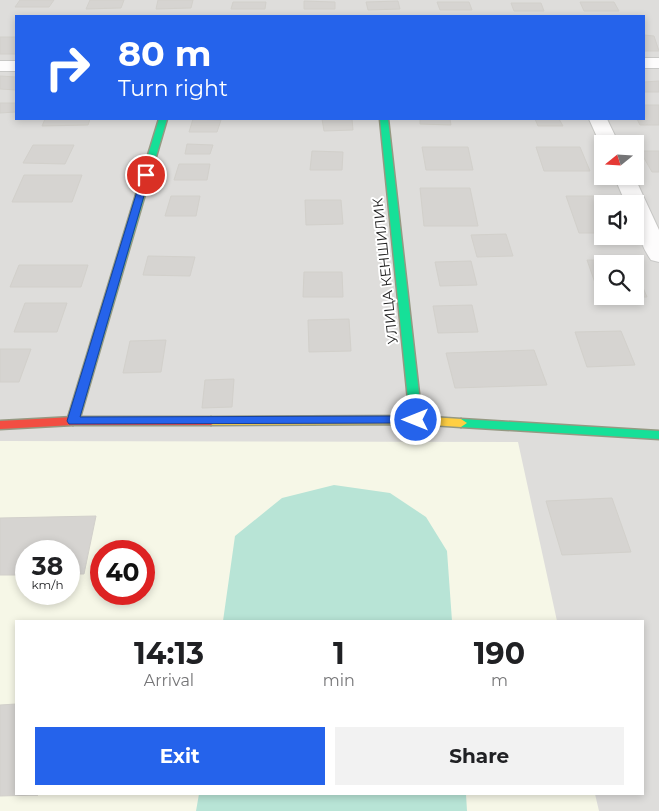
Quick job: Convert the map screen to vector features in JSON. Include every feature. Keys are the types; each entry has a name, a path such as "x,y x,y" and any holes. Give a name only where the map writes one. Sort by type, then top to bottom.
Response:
{"street":[{"path":"645,63 659,63"},
{"path":"0,66 15,66"},
{"path":"73,421 163,120"},
{"name":"УЛИЦА КЕНШИЛИК","path":"384,120 416,420"},
{"path":"598,120 605,135"},
{"path":"628,185 659,255"},
{"path":"0,425 73,421 416,420 659,435"}],"shaded area":[{"path":"0,0 659,0 659,811 0,811"},
{"path":"0,441 518,442 557,620 15,620 15,795 595,795 599,811 0,811"}],"green space":[{"path":"334,485 390,493 426,517 447,551 452,620 223,620 235,536 282,498"},
{"path":"199,795 466,795 467,811 196,811"}],"building":[{"path":"20,0 54,0 49,7 15,7"},
{"path":"90,0 124,0 121,8 86,9"},
{"path":"158,0 193,0 191,8 156,9"},
{"path":"304,1 335,2 335,9 304,9"},
{"path":"398,1 400,9 368,10 366,2"},
{"path":"233,2 266,2 265,9 231,9"},
{"path":"437,2 469,2 472,10 440,10"},
{"path":"580,2 614,2 619,11 584,11"},
{"path":"511,3 541,3 544,11 514,11"},
{"path":"645,35 654,36 659,51 645,51"},
{"path":"0,37 15,37 15,54 0,54"},
{"path":"0,76 15,77 15,90 0,89"},
{"path":"659,81 659,92 645,92 645,82"},
{"path":"0,103 15,103 15,112 0,113"},
{"path":"645,105 659,105 659,125 640,125 638,120 645,120"},
{"path":"45,120 90,120 88,125 42,126"},
{"path":"193,120 221,120 217,132 189,132"},
{"path":"322,120 352,120 353,130 324,131"},
{"path":"420,120 450,120 451,125 420,124"},
{"path":"535,120 560,120 563,126 538,126"},
{"path":"187,144 213,145 210,154 185,154"},
{"path":"33,145 74,145 65,164 23,163"},
{"path":"422,147 468,147 473,170 426,170"},
{"path":"536,147 580,147 590,171 544,171"},
{"path":"312,151 343,152 342,170 310,170"},
{"path":"644,151 659,151 659,172 652,172 644,158"},
{"path":"179,164 210,164 207,180 174,180"},
{"path":"24,175 82,175 72,202 12,202"},
{"path":"420,188 470,188 478,226 424,226"},
{"path":"171,196 200,196 196,216 165,216"},
{"path":"566,196 594,196 594,233 579,233"},
{"path":"305,200 341,200 343,224 306,225"},
{"path":"506,234 513,256 477,257 471,235"},
{"path":"148,256 195,257 190,276 143,275"},
{"path":"587,260 594,260 594,280"},
{"path":"471,261 477,285 440,286 435,262"},
{"path":"19,265 88,265 81,287 10,287"},
{"path":"304,272 342,272 343,297 303,297"},
{"path":"25,303 67,303 57,332 14,332"},
{"path":"472,305 478,332 438,333 433,306"},
{"path":"349,319 351,351 309,352 308,320"},
{"path":"621,331 635,365 587,367 575,332"},
{"path":"166,340 161,372 123,373 130,341"},
{"path":"0,349 31,349 19,382 0,382"},
{"path":"534,350 547,385 455,388 446,353"},
{"path":"234,379 232,407 202,408 205,380"},
{"path":"612,498 631,552 562,555 546,501"},
{"path":"96,516 84,574 80,574 80,540 15,540 15,575 0,575 0,518"},
{"path":"15,704 15,795 38,795 0,796 0,705"}],"traffic: fast":[{"path":"73,421 163,120"},
{"path":"384,120 416,420"},
{"path":"461,423 659,435"}],"traffic: slow":[{"path":"211,421 416,420 461,423"}],"traffic: jam":[{"path":"0,425 73,421 211,421"}],"route":[{"path":"146,175 73,421 416,420"}]}
